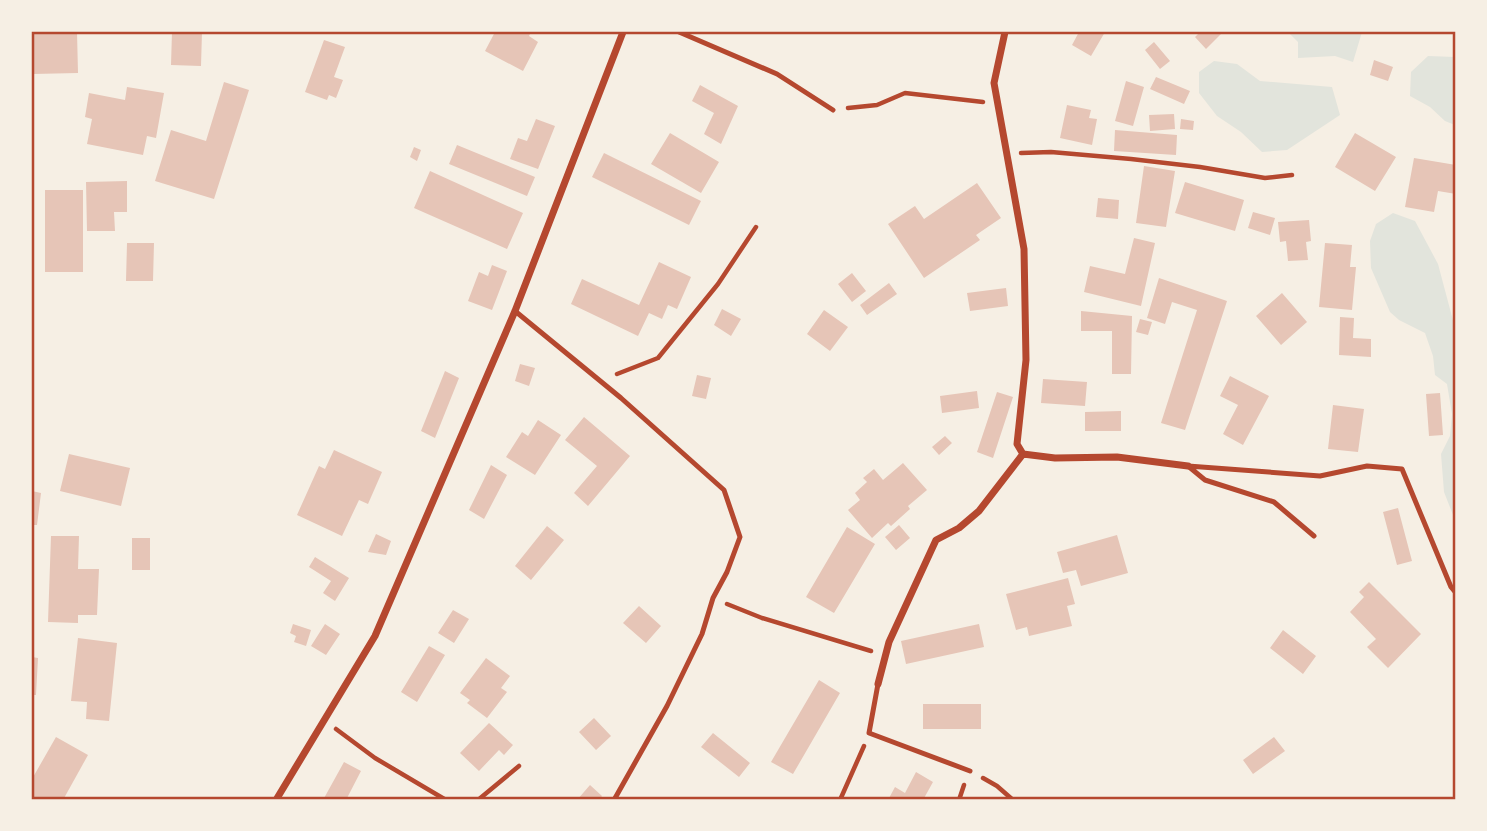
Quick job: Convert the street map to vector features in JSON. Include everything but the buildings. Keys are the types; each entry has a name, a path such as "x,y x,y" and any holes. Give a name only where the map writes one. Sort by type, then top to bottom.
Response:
{"street":[{"path":"276,800 375,636 515,311 624,32"},
{"path":"1006,32 994,83 1024,250 1026,360 1017,444 1023,454"},
{"path":"1023,454 1055,458 1117,457 1188,466"},
{"path":"878,684 889,642 936,540 960,528 979,511 1023,454"}],"lane":[{"path":"679,32 777,74 833,110"},
{"path":"515,311 724,490 740,537 727,572 713,598 702,634 679,682 614,800"},
{"path":"1188,466 1205,480 1274,502 1314,536"},
{"path":"1188,466 1320,476 1367,466 1402,469 1455,593"},
{"path":"878,684 869,733 970,771"}],"path":[{"path":"833,110 877,105 905,93 998,104"},
{"path":"1006,154 1051,152 1200,167 1265,178 1292,175"},
{"path":"600,382 658,358 718,284 756,227"},
{"path":"713,598 762,618 886,655"},
{"path":"324,720 375,758 446,800"},
{"path":"840,800 854,773 869,733"},
{"path":"478,800 519,766"},
{"path":"970,771 997,786 1013,800"}],"shaded area":[{"path":"1288,32 1362,32 1353,62 1335,56 1298,58 1298,42"},
{"path":"1428,56 1455,57 1455,125 1410,96 1411,72"},
{"path":"1214,61 1237,64 1260,81 1332,87 1340,115 1287,150 1262,152 1241,132 1217,116 1199,93 1199,72"},
{"path":"1393,213 1415,221 1438,264 1455,328 1455,520 1444,492 1441,454 1450,436 1452,414 1447,384 1435,375 1433,356 1425,333 1399,320 1390,312 1371,268 1370,241 1376,224"}]}
